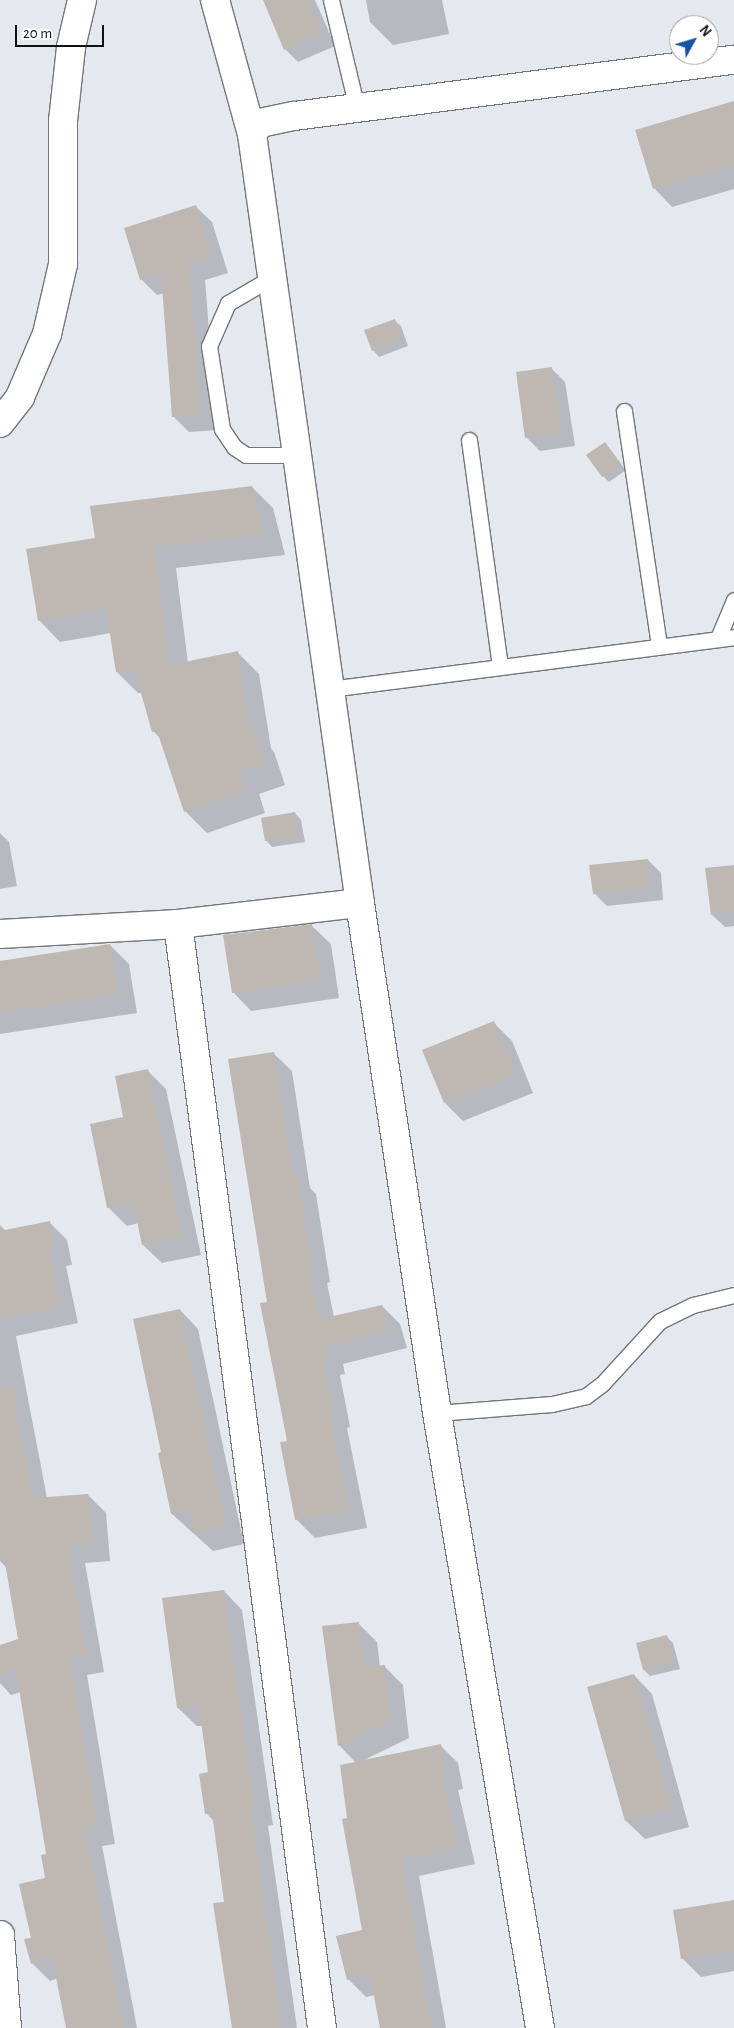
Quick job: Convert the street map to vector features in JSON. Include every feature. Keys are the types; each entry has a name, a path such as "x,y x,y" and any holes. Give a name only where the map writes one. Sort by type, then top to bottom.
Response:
{"main road":[{"path":"0,423 20,397 46,334 62,264 62,121 71,47 82,0"},
{"path":"215,0 252,134 329,689 437,1413 540,2028"},
{"path":"252,134 260,123 270,120 734,60"},
{"path":"0,934 178,924 360,903"},
{"path":"178,924 322,2028"},
{"path":"0,1935 7,2028"}],"lane":[{"path":"331,0 357,108"},
{"path":"271,278 228,303 209,346 222,430 234,447 246,455 296,455"},
{"path":"624,411 659,645"},
{"path":"469,440 500,667"},
{"path":"718,638 734,600"},
{"path":"329,689 659,645 734,637"},
{"path":"437,1413 552,1404 586,1396 602,1384 660,1320 693,1305 734,1295"}],"building":[{"path":"263,0 308,0 323,33 284,50"},
{"path":"734,101 734,165 653,189 635,130"},
{"path":"196,205 213,257 189,264 201,415 172,417 161,273 140,280 124,228"},
{"path":"395,319 403,339 372,351 364,330"},
{"path":"552,367 562,433 525,438 516,372"},
{"path":"605,442 620,463 602,477 586,455"},
{"path":"252,486 264,534 155,547 170,665 238,651 250,730 253,729 265,763 238,772 245,792 184,812 157,731 152,732 135,672 116,672 106,609 38,621 26,549 95,538 90,506"},
{"path":"295,812 299,836 265,841 261,818"},
{"path":"648,859 651,887 593,894 589,865"},
{"path":"734,865 734,912 711,915 705,868"},
{"path":"312,924 321,980 232,993 223,935"},
{"path":"110,944 119,994 0,1013 0,961"},
{"path":"494,1021 516,1074 444,1103 422,1050"},
{"path":"274,1052 293,1175 298,1174 312,1264 309,1265 320,1319 382,1305 389,1330 326,1346 328,1356 323,1357 332,1409 329,1410 349,1510 295,1520 280,1442 287,1441 260,1303 267,1302 228,1059"},
{"path":"148,1069 183,1237 142,1245 133,1202 107,1208 90,1124 123,1117 115,1076"},
{"path":"50,1221 55,1248 49,1249 61,1306 0,1319 0,1231"},
{"path":"180,1309 226,1526 193,1533 189,1511 171,1514 158,1453 161,1452 133,1319"},
{"path":"12,1386 33,1498 88,1494 93,1543 68,1545 87,1655 70,1658 98,1826 85,1828 124,2028 66,2028 52,1957 31,1964 24,1939 31,1938 19,1884 45,1878 41,1855 46,1854 16,1670 0,1675 0,1645 18,1639 4,1557 0,1558 0,1387"},
{"path":"224,1590 255,1807 251,1807 282,2028 232,2028 213,1903 224,1902 212,1813 205,1814 199,1774 208,1772 199,1706 177,1708 162,1598"},
{"path":"359,1622 364,1667 385,1665 391,1719 338,1746 322,1626"},
{"path":"667,1635 674,1663 643,1670 636,1643"},
{"path":"634,1674 672,1808 625,1821 587,1687"},
{"path":"441,1744 446,1772 441,1773 458,1847 402,1859 432,2028 380,2028 370,1975 347,1980 336,1936 362,1930 342,1819 347,1818 340,1765"},
{"path":"734,1900 734,1950 681,1959 673,1910"}]}
